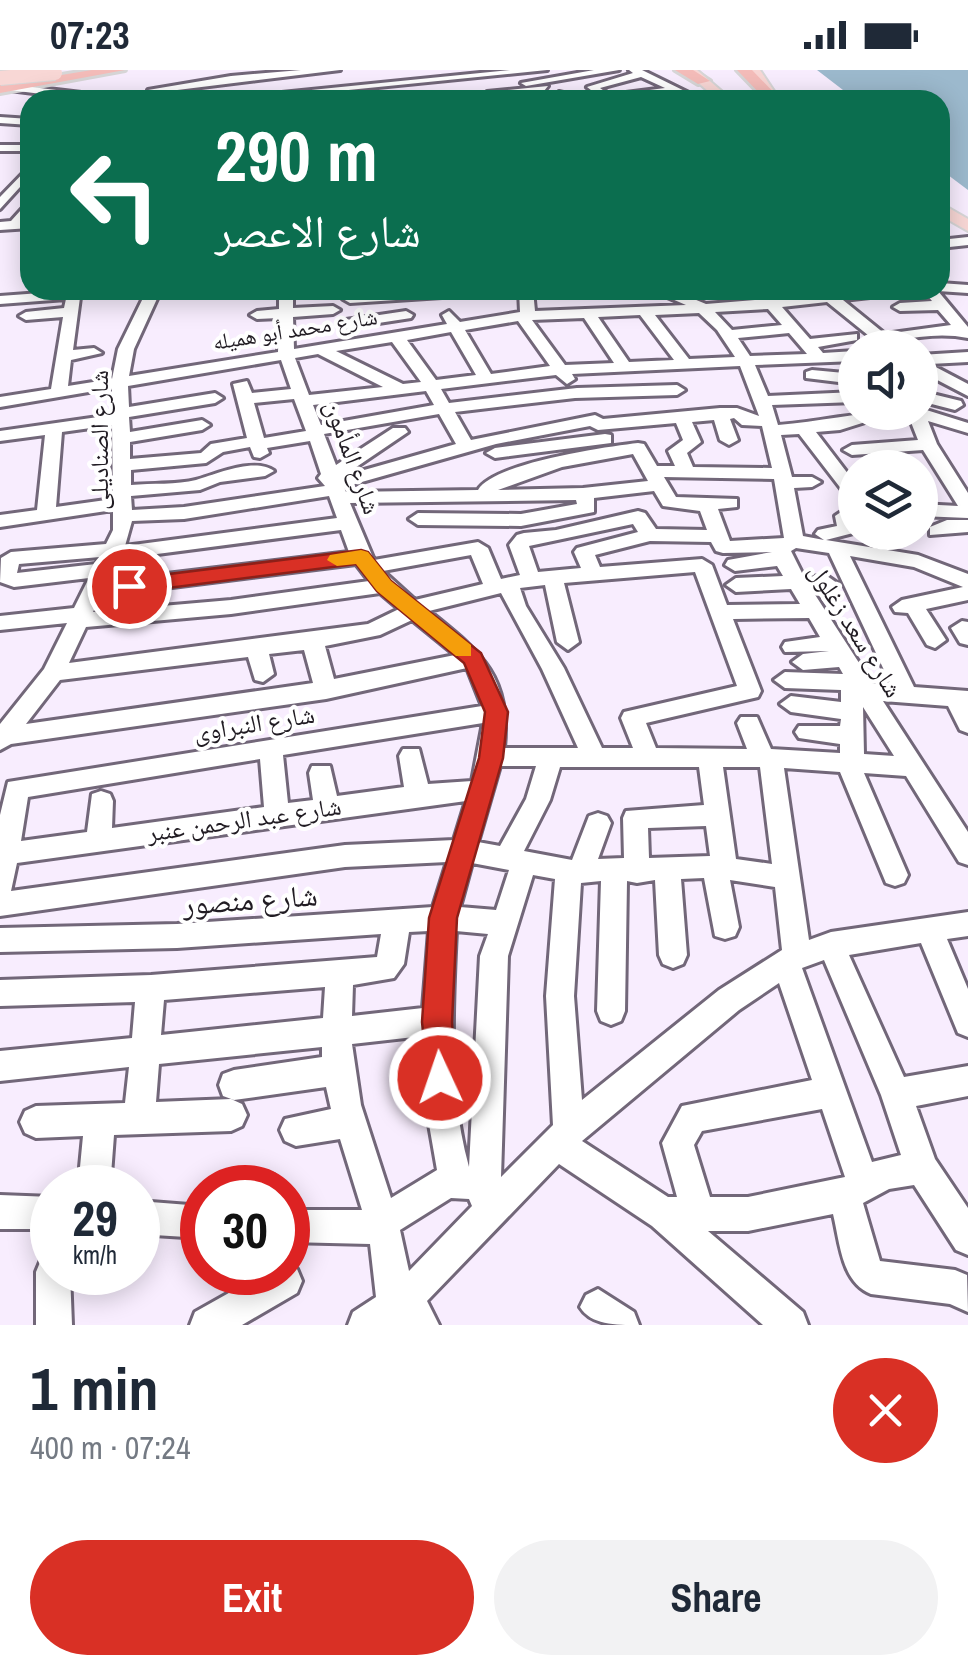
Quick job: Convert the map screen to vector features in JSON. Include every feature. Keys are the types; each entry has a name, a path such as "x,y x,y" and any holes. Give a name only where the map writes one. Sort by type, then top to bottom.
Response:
{"highway":[{"path":"26,83 118,70"},
{"path":"744,70 764,90"}],"street":[{"path":"164,90 230,77 336,70"},
{"path":"318,89 336,70"},
{"path":"401,70 418,89"},
{"path":"481,79 533,70 559,78 614,70"},
{"path":"280,72 318,89"},
{"path":"418,89 443,74 507,76 530,90"},
{"path":"546,90 576,77 595,86 642,74 693,74"},
{"path":"642,74 668,90"},
{"path":"312,90 368,85 418,89 507,76"},
{"path":"366,90 368,85"},
{"path":"595,86 592,87 596,90"},
{"path":"59,391 73,300"},
{"name":"شارع الصناديلى","path":"2,738 53,673 108,558 123,503 120,380 126,349 149,300"},
{"path":"333,300 338,319"},
{"path":"400,300 413,332"},
{"path":"441,300 486,379"},
{"path":"526,300 525,316 602,434"},
{"name":"شارع محمد أبو هميله","path":"0,402 454,326 525,316 647,315 700,300"},
{"name":"شارع سعد زغلول","path":"705,300 748,366 766,418 783,478 786,548 798,583 851,687 915,767 968,854"},
{"name":"شارع محمد أبو هميله","path":"718,300 772,304 794,300"},
{"path":"834,300 872,330"},
{"path":"938,300 965,332"},
{"path":"257,315 286,302 338,319 406,315"},
{"name":"شارع المأمون","path":"286,302 286,354 364,562 384,586 474,659 496,712 491,758 443,918 437,1022 441,1107 478,1193"},
{"path":"772,304 807,375 838,422"},
{"path":"900,308 942,305"},
{"path":"26,316 71,312"},
{"path":"647,315 685,364"},
{"path":"597,318 627,338"},
{"path":"597,318 624,366"},
{"path":"726,335 784,329"},
{"path":"784,329 807,375"},
{"path":"938,331 965,332"},
{"path":"394,335 447,408 466,446"},
{"path":"319,348 398,388 413,399 420,412"},
{"path":"766,418 838,349"},
{"path":"64,356 94,353"},
{"path":"938,360 968,357"},
{"path":"807,375 838,363"},
{"path":"347,364 354,394"},
{"path":"664,364 682,405 692,442 677,452 686,470"},
{"path":"273,498 243,392 303,397 354,394 560,370 664,364 748,366 838,383"},
{"path":"938,378 957,394"},
{"path":"122,465 206,458 217,448 393,424 420,412 578,393 715,406 806,430 838,425"},
{"path":"31,396 34,432"},
{"path":"122,423 216,398"},
{"path":"486,490 602,434 682,405"},
{"path":"715,406 729,440"},
{"path":"0,436 122,423 202,425"},
{"path":"393,424 446,494"},
{"path":"334,487 393,424"},
{"path":"46,514 54,428"},
{"path":"806,430 838,472"},
{"path":"924,430 928,444 968,507 938,509"},
{"path":"123,503 184,513 310,493 424,463 602,434"},
{"path":"424,463 466,446 602,434 640,448 657,480 798,583 827,583"},
{"path":"852,450 928,444"},
{"path":"482,467 486,490"},
{"path":"0,522 123,503 204,484 219,476 266,470"},
{"path":"334,487 412,494 486,490 582,494 657,480 686,470 812,482"},
{"path":"412,494 432,554"},
{"path":"418,519 521,520 546,512 588,507 582,494"},
{"path":"546,512 556,536"},
{"path":"568,642 542,578 519,542 638,517 650,536"},
{"path":"3,569 14,580 108,558 347,524"},
{"path":"593,573 584,552 650,536 723,526 786,548 838,535"},
{"path":"938,530 947,526 968,526"},
{"path":"829,537 918,561 968,582"},
{"path":"829,537 906,693"},
{"path":"92,590 480,549 569,678 587,725 593,756"},
{"path":"53,673 373,630 414,609 501,584 697,563 704,566 723,612 750,692 743,697 632,718 658,751"},
{"path":"0,622 215,609 384,586"},
{"path":"924,615 968,594"},
{"path":"723,612 815,611"},
{"path":"313,641 326,691"},
{"path":"258,648 263,674"},
{"path":"798,654 851,687"},
{"path":"2,738 326,691 474,659"},
{"path":"807,732 851,687"},
{"path":"851,687 854,785 895,875"},
{"path":"788,692 851,687 961,698 968,724"},
{"path":"0,710 31,703"},
{"name":"شارع النبراوى","path":"7,854 14,791 20,788 496,712"},
{"path":"750,723 767,758 785,877 792,959 832,1092 854,1188 864,1269 871,1277 955,1287 968,1296"},
{"path":"271,748 277,815"},
{"path":"491,758 658,751 915,767"},
{"path":"701,752 718,815 725,927"},
{"path":"411,756 418,795"},
{"path":"396,1316 478,1193 494,956 515,862 551,758"},
{"path":"322,773 326,808"},
{"name":"شارع عبد الرحمن عنبر","path":"7,854 418,795 481,790"},
{"path":"99,839 101,801"},
{"path":"611,1011 632,822 638,817 718,815"},
{"path":"564,1137 560,996 574,871 598,823"},
{"path":"0,904 345,856 464,850 574,871 719,868 785,877"},
{"path":"0,886 7,854"},
{"path":"667,870 673,955"},
{"name":"شارع منصور","path":"0,940 177,936 443,918 504,923"},
{"path":"0,993 151,988 339,974 389,966 397,921"},
{"path":"310,1226 385,1224 478,1193 564,1137 730,1000 792,959 832,946 968,924"},
{"path":"929,929 968,1023"},
{"path":"832,946 896,1094 922,1168 968,1238"},
{"path":"339,974 338,1070 350,1122 385,1224 396,1316"},
{"path":"139,1118 151,988"},
{"path":"0,1066 437,1022"},
{"path":"36,1122 139,1118 232,1100 338,1070"},
{"path":"896,1094 968,1081"},
{"path":"698,1215 678,1143 693,1117 832,1092"},
{"path":"96,1165 100,1120"},
{"path":"296,1130 350,1122"},
{"path":"564,1137 664,1214 754,1312 790,1325"},
{"path":"664,1214 748,1214 922,1168"},
{"path":"0,1212 30,1213"},
{"path":"53,1295 54,1325"},
{"path":"208,1325 259,1295"}],"water":[{"path":"817,70 968,70 968,190 950,176 950,90 843,90"}],"slow traffic":[{"path":"337,560 361,557 384,586 463,650"}],"route":[{"path":"129,586 361,557 384,586 474,659 488,684 496,712 491,758 443,918 437,1022 440,1078"}]}
